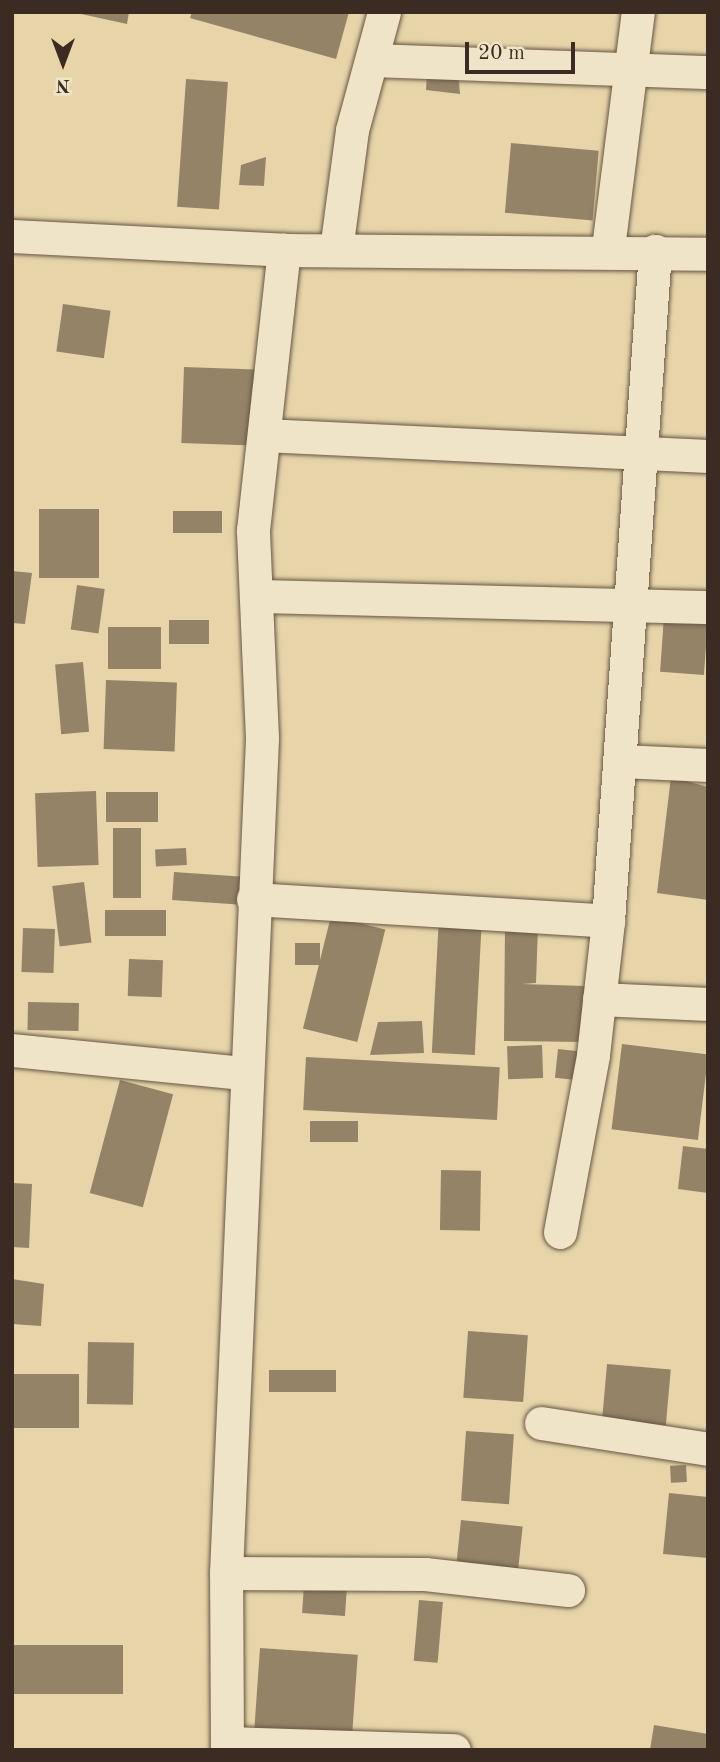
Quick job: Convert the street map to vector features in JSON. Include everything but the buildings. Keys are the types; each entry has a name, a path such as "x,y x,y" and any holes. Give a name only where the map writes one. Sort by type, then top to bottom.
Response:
{"street":[{"path":"336,250 352,130 375,60 384,12"},
{"path":"608,248 638,12"},
{"path":"375,60 708,72"},
{"path":"12,236 285,250 608,248 708,254"},
{"path":"285,250 253,530 262,738 244,1073 226,1573 227,1747 454,1750"},
{"path":"560,1232 599,999 608,921 621,761 628,601 655,251"},
{"path":"264,435 708,456"},
{"path":"256,596 628,601 708,607"},
{"path":"621,761 708,765"},
{"path":"253,899 608,921"},
{"path":"599,999 708,1004"},
{"path":"12,1051 244,1073"},
{"path":"541,1423 708,1449"},
{"path":"226,1573 425,1574 568,1590"}]}
